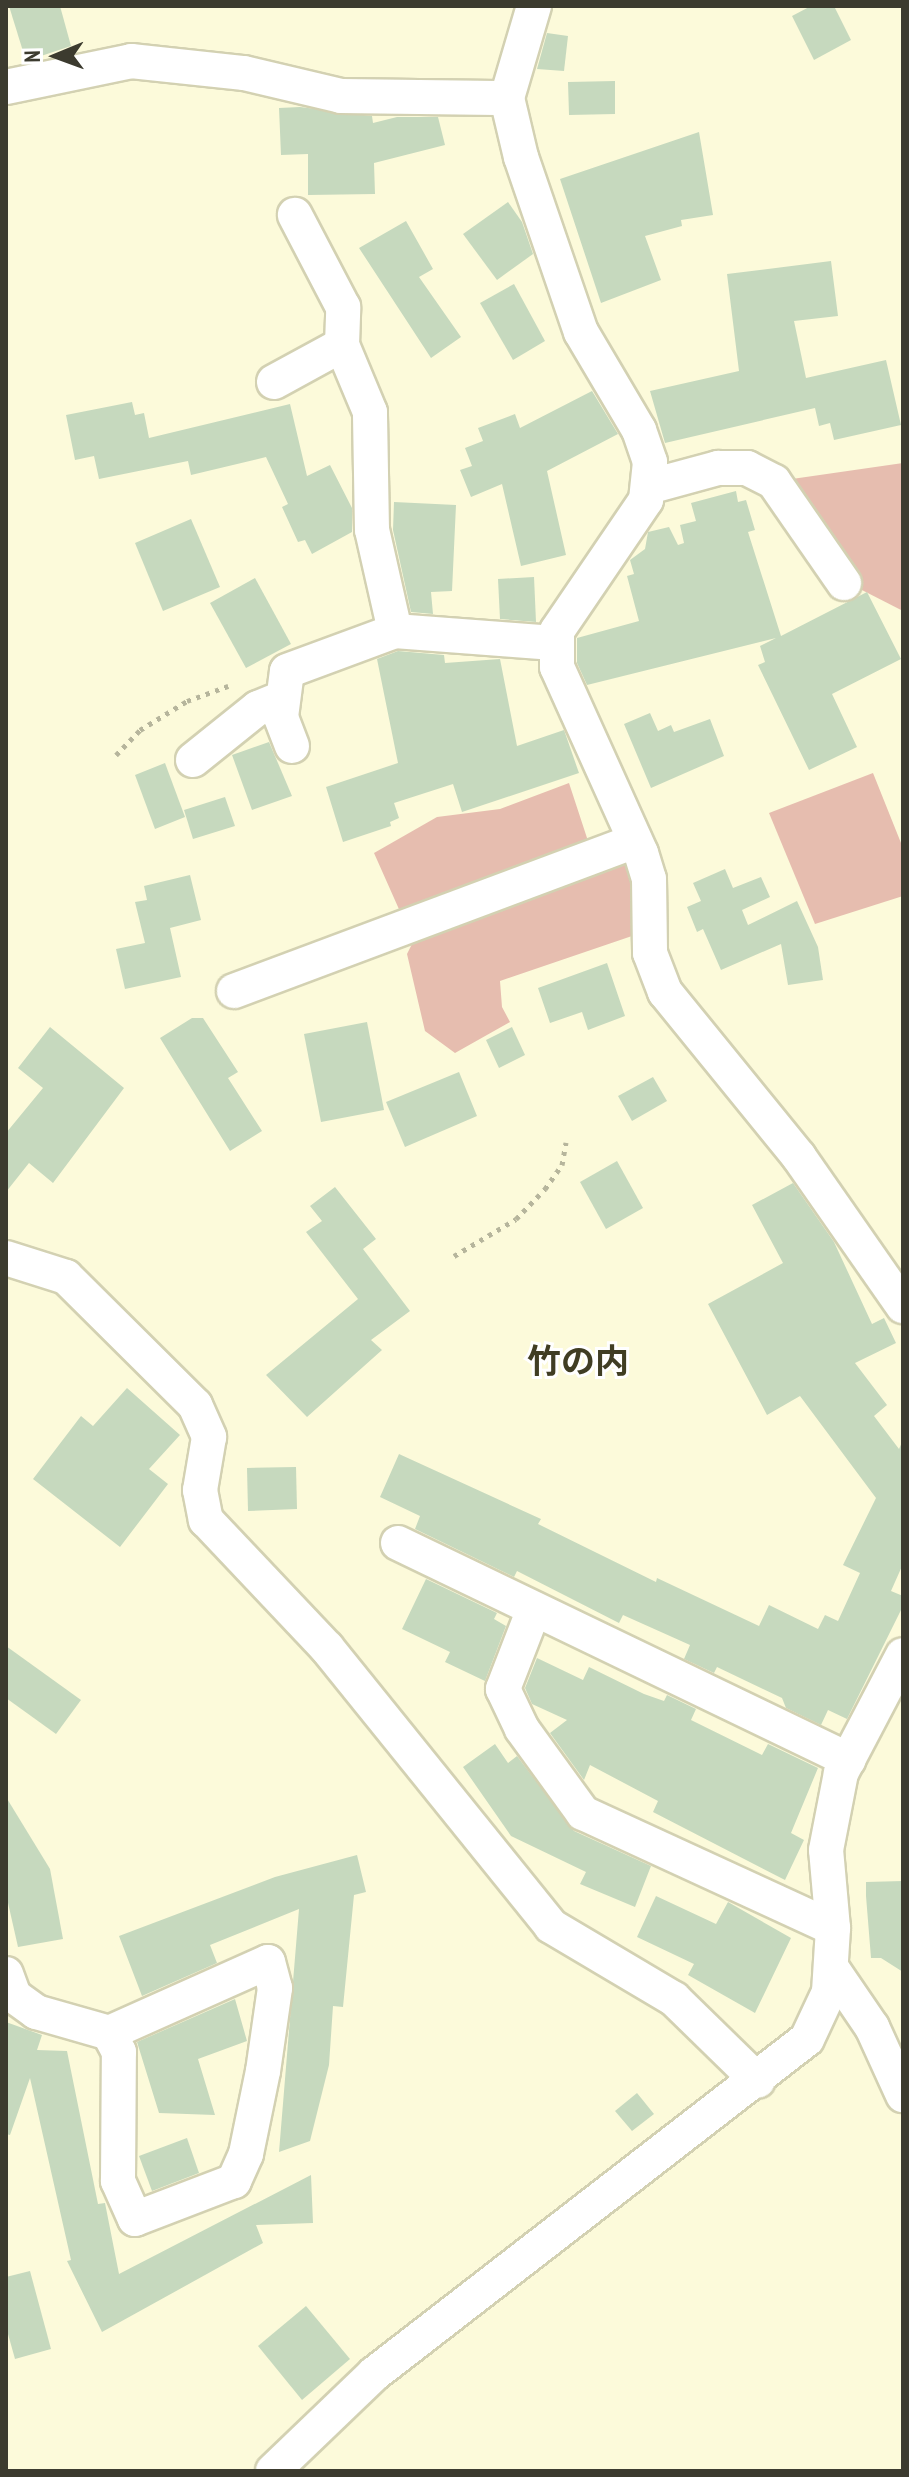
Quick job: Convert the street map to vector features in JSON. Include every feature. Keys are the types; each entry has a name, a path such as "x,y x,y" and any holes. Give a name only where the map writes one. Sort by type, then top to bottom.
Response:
{"street":[{"path":"534,6 507,98 521,157 581,332 639,430 650,462 646,500 557,631 554,643 557,667 649,879 650,953 665,992 799,1157 903,1306"},
{"path":"6,87 131,61 244,73 341,96 507,98"},
{"path":"295,215 343,307 342,345 370,412 372,530 395,631"},
{"path":"274,382 342,345"},
{"path":"648,487 718,468 747,468 774,482 844,583"},
{"path":"292,746 281,717 287,671 395,631 554,643"},
{"path":"193,760 258,708 283,698"},
{"path":"234,991 635,841"},
{"path":"6,1258 66,1277 195,1405 209,1437 200,1490 206,1520 327,1648 551,1926 674,1999 758,2081"},
{"path":"398,1543 848,1760"},
{"path":"534,1609 503,1689 522,1729 583,1813 833,1928"},
{"path":"273,2471 374,2374 758,2081 807,2039 829,1992 833,1928 826,1850 848,1760 903,1655"},
{"path":"6,1974 14,1996 36,2012 109,2033 268,1962 275,1988 263,2071 246,2154 234,2181 135,2219 118,2181 119,2052 109,2033"},
{"path":"831,1967 893,2046 903,2095"}],"path":[{"path":"116,755 140,730 175,708 233,683"},
{"path":"454,1256 516,1219 545,1189 562,1165 566,1142"}],"shaded area":[{"path":"903,463 903,611 858,588 792,479"},
{"path":"873,773 903,848 903,896 815,924 769,813"},
{"path":"569,783 588,841 402,916 374,853 437,817 500,809"},
{"path":"627,862 637,892 632,936 500,981 502,1007 510,1022 455,1053 425,1031 407,954 415,938"}],"building":[{"path":"9,6 60,6 71,46 26,61"},
{"path":"811,6 834,6 851,40 814,60 792,16"},
{"path":"547,33 568,36 564,71 537,69"},
{"path":"615,81 615,114 569,115 568,82"},
{"path":"300,107 372,116 373,123 397,117 438,117 445,145 374,163 375,194 308,195 308,154 281,155 279,108"},
{"path":"699,132 713,215 681,220 682,226 645,236 661,280 601,303 560,179"},
{"path":"508,202 522,222 533,254 497,280 463,234"},
{"path":"406,221 433,269 419,277 461,337 431,358 359,248"},
{"path":"831,261 838,316 794,321 806,378 886,360 901,425 834,440 830,423 819,426 815,408 665,443 650,391 739,371 727,274"},
{"path":"514,284 545,341 513,360 480,303"},
{"path":"592,391 618,434 547,471 566,555 521,566 502,484 471,497 460,470 472,466 465,448 483,441 478,428 515,414 520,428"},
{"path":"132,402 135,415 144,413 149,438 290,404 307,476 330,465 352,508 352,532 312,554 305,540 298,542 282,507 288,504 266,457 191,475 188,461 99,479 94,456 75,460 66,415"},
{"path":"736,491 738,502 746,500 755,530 748,532 781,636 867,592 901,659 832,694 857,747 809,770 758,665 765,662 760,646 776,638 587,685 577,663 577,638 639,621 627,576 634,574 630,560 645,549 648,532 669,527 678,545 684,543 680,525 696,521 691,503"},
{"path":"394,502 456,505 452,591 431,592 433,614 411,612 393,530"},
{"path":"191,519 220,587 163,611 135,543"},
{"path":"534,577 536,622 500,619 498,579"},
{"path":"255,578 291,644 246,668 210,603"},
{"path":"398,651 444,655 445,663 500,659 517,746 564,730 579,773 462,812 453,784 394,803 399,818 390,822 391,826 343,842 326,787 398,763 377,659"},
{"path":"650,713 658,731 671,725 674,732 710,719 724,756 651,788 624,724"},
{"path":"269,742 292,796 252,810 232,755"},
{"path":"165,763 185,817 155,829 135,775"},
{"path":"225,797 235,826 193,839 184,810"},
{"path":"725,869 733,888 761,877 770,897 742,910 748,925 797,901 818,947 823,980 788,985 781,944 721,970 703,929 697,932 687,907 701,901 693,883"},
{"path":"190,875 201,920 170,928 181,977 125,989 116,949 145,943 135,902 147,900 144,886"},
{"path":"607,963 625,1016 588,1030 582,1012 550,1023 538,988"},
{"path":"192,1018 203,1018 238,1072 228,1078 262,1131 230,1151 160,1038"},
{"path":"367,1022 384,1110 321,1122 304,1034"},
{"path":"50,1027 124,1088 53,1183 29,1163 6,1192 6,1133 43,1088 18,1068"},
{"path":"512,1027 525,1055 499,1068 486,1040"},
{"path":"459,1072 477,1116 405,1147 386,1102"},
{"path":"653,1077 667,1101 632,1121 618,1096"},
{"path":"617,1161 643,1208 606,1229 580,1182"},
{"path":"793,1183 834,1242 872,1324 884,1318 896,1343 855,1363 887,1405 874,1416 899,1449 903,1440 903,1564 891,1591 903,1596 903,1606 847,1719 828,1710 821,1725 786,1708 782,1698 717,1667 714,1673 684,1659 690,1645 623,1615 619,1623 517,1571 514,1577 415,1529 420,1516 380,1497 399,1454 541,1519 538,1524 656,1582 657,1578 759,1626 769,1605 818,1629 825,1615 838,1621 860,1573 843,1565 876,1498 800,1396 767,1415 708,1304 783,1263 752,1205"},
{"path":"335,1187 376,1239 363,1249 410,1311 371,1340 382,1350 307,1417 266,1375 358,1299 306,1232 322,1221 310,1206"},
{"path":"127,1388 180,1435 149,1469 168,1484 120,1547 33,1479 81,1416 93,1426"},
{"path":"296,1467 297,1509 248,1511 247,1468"},
{"path":"426,1579 497,1613 494,1619 506,1626 485,1681 445,1662 450,1652 402,1629"},
{"path":"6,1646 81,1700 56,1734 6,1698"},
{"path":"537,1658 583,1680 589,1667 644,1694 664,1701 667,1695 696,1709 691,1720 762,1755 768,1744 818,1768 791,1833 804,1840 785,1880 653,1812 658,1801 590,1765 584,1780 550,1733 567,1720 532,1704 525,1688"},
{"path":"495,1744 508,1763 517,1756 574,1831 651,1866 635,1907 580,1884 586,1872 511,1836 463,1767"},
{"path":"6,1797 50,1869 63,1939 18,1947 6,1894"},
{"path":"357,1855 366,1892 354,1895 343,2007 333,2006 329,2065 310,2141 279,2152 299,1909 210,1945 217,1963 142,1996 119,1936 275,1877"},
{"path":"903,1881 903,1972 881,1958 871,1958 866,1882"},
{"path":"656,1896 716,1924 728,1902 791,1938 755,2013 688,1975 694,1964 637,1937"},
{"path":"235,1999 247,2041 198,2059 215,2115 159,2113 137,2042"},
{"path":"6,2022 42,2035 37,2050 67,2051 98,2204 105,2203 119,2274 311,2175 313,2223 256,2225 263,2243 102,2332 67,2261 71,2260 30,2078 10,2135 6,2134"},
{"path":"637,2093 654,2114 632,2131 615,2111"},
{"path":"187,2138 199,2173 152,2191 139,2156"},
{"path":"30,2271 51,2349 15,2359 6,2327 6,2277"},
{"path":"306,2306 350,2359 302,2400 258,2346"}],"district":[{"name":"竹の内","path":"578,1361"}]}
